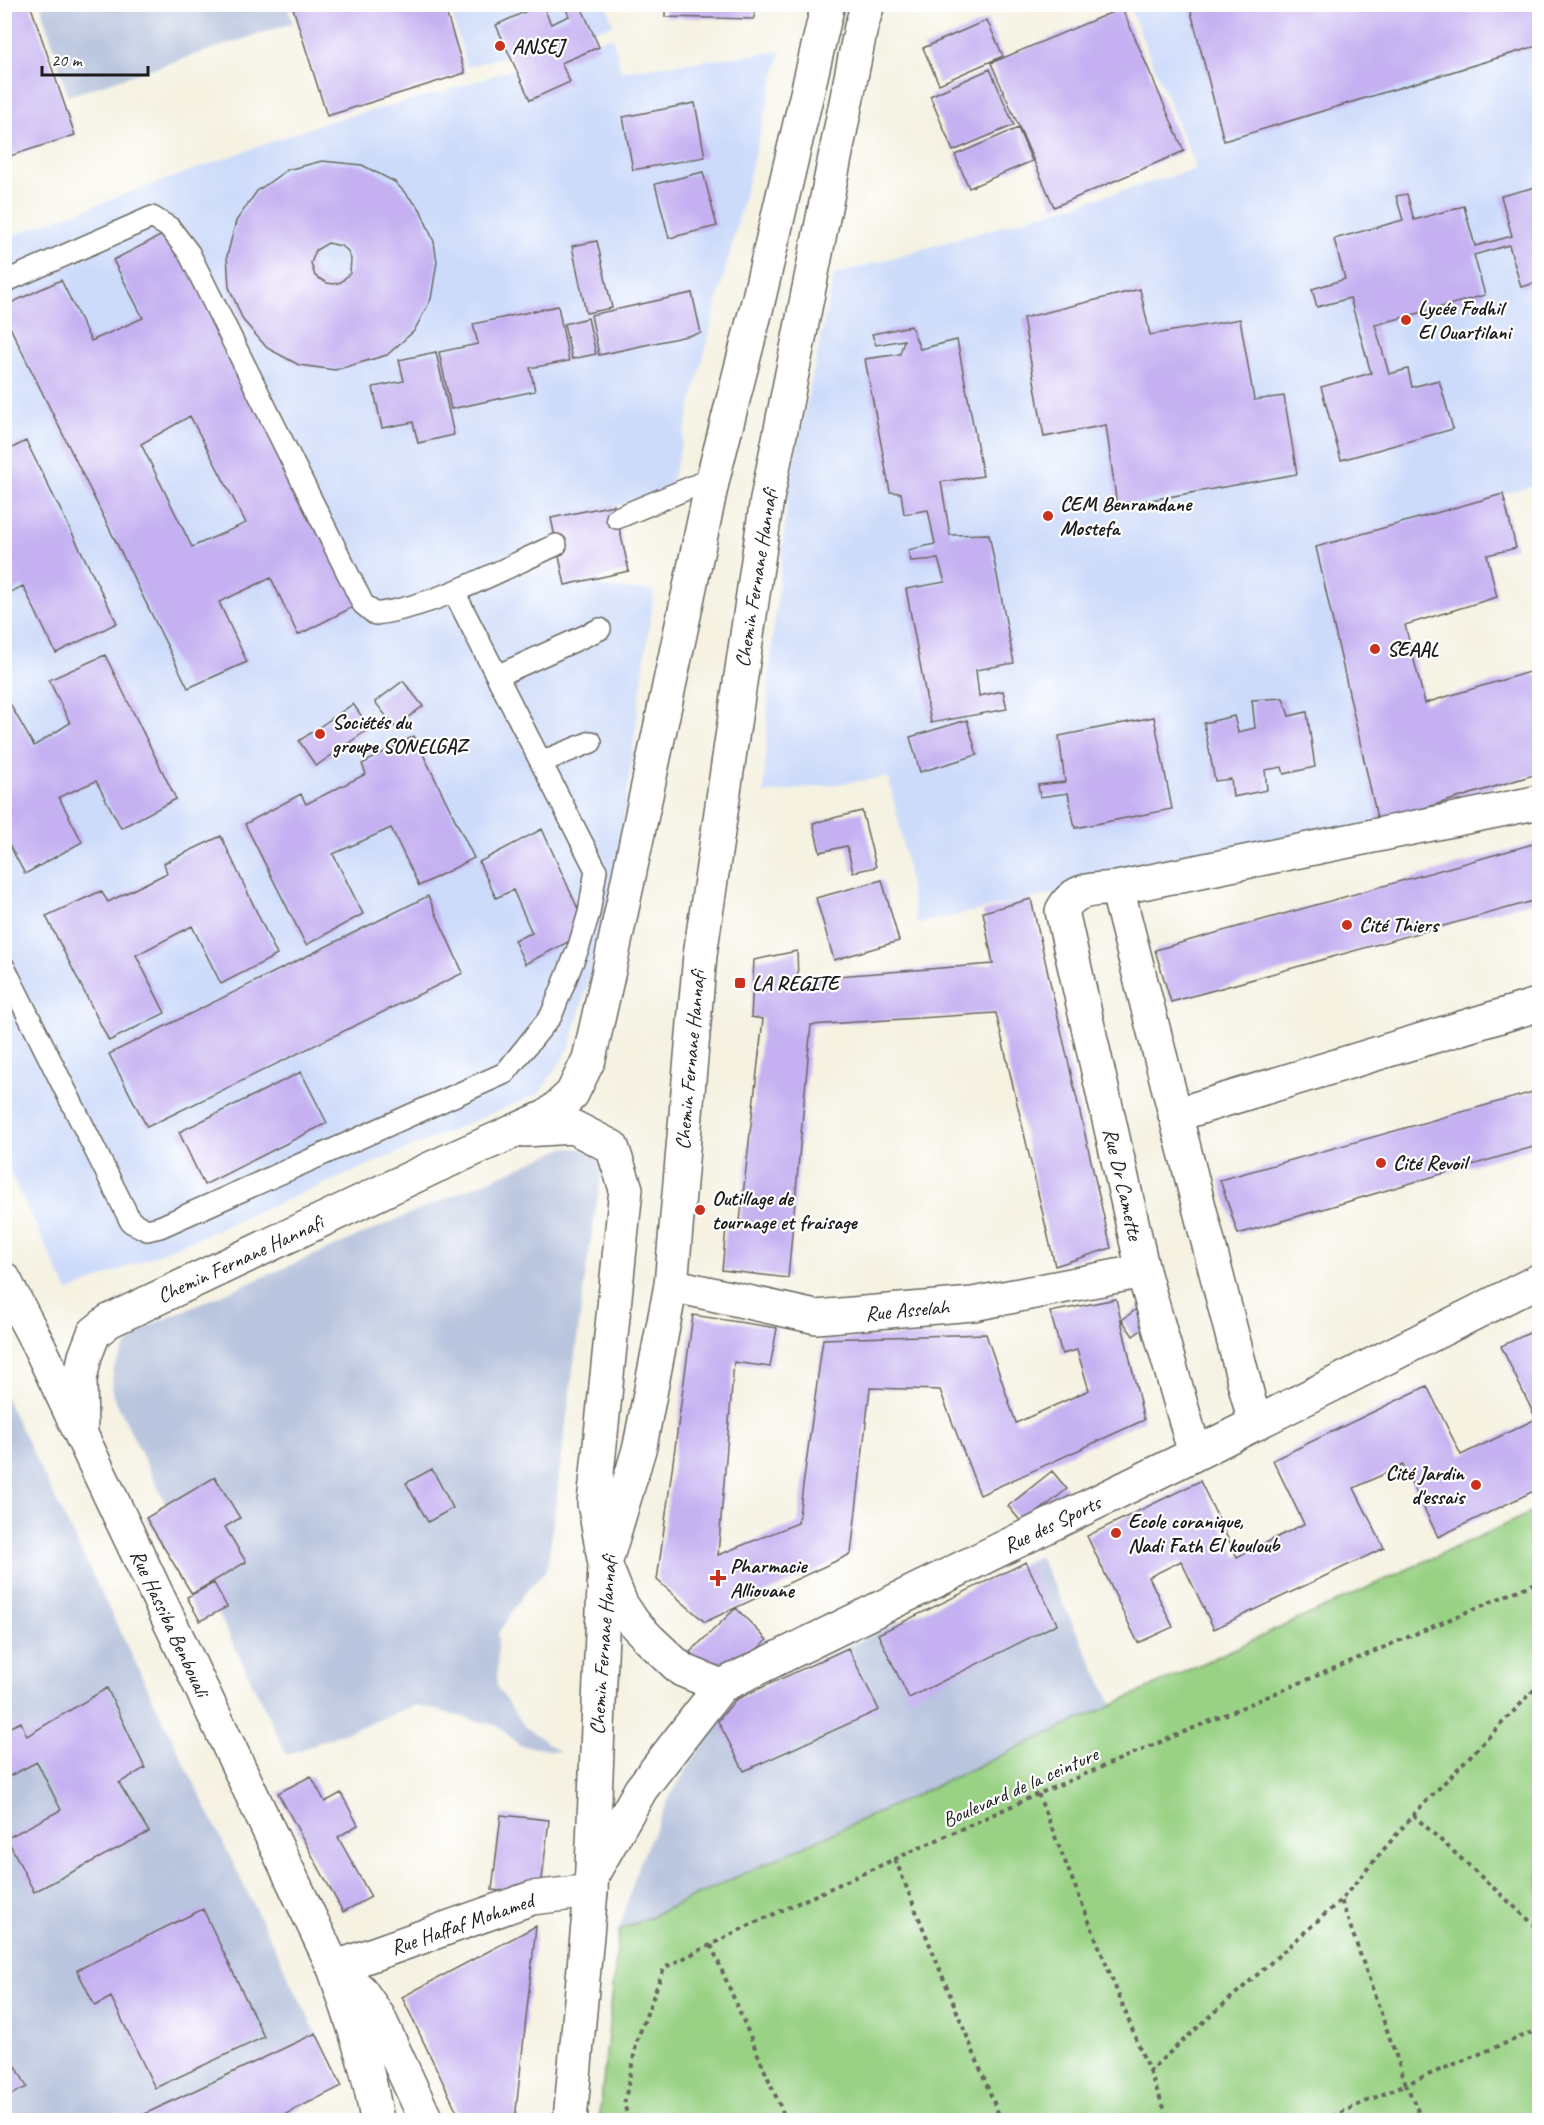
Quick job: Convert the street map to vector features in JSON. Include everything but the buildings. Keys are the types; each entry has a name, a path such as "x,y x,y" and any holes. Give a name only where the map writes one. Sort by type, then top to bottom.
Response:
{"main road":[{"name":"Chemin Fernane Hannafi","path":"81,1435 80,1380 85,1356 94,1333 109,1321 434,1167 548,1116 572,1094 589,1059 713,478 758,302 828,4"},
{"name":"Chemin Fernane Hannafi","path":"570,2121 591,1883 605,1564 640,1446 671,1285 700,956 767,499 859,39 868,4"},
{"path":"1255,1424 1116,888 1539,802"},
{"name":"Rue Dr Camette","path":"1116,888 1079,892 1067,901 1062,911 1143,1272 1195,1454"},
{"path":"1175,1115 1539,1004"},
{"path":"517,1130 573,1127 612,1147 626,1189 594,1503 605,1564 621,1604 633,1622 650,1640 682,1670 721,1686 641,1789 591,1883"},
{"name":"Rue Asselah","path":"671,1285 816,1317 973,1304 1143,1272"},
{"name":"Rue Hassiba Benbouali","path":"4,1279 81,1435 334,1968 357,2034 373,2094 377,2121"},
{"name":"Rue des Sports","path":"721,1686 1195,1454 1539,1280"},
{"name":"Rue Haffaf Mohamed","path":"334,1968 532,1898 591,1883"},
{"path":"334,1968 360,1990 378,2016 426,2121"}],"lane":[{"path":"4,282 152,217 170,228 189,253 363,604 375,614 392,612 454,591 556,544"},
{"path":"617,518 713,478"},
{"path":"4,967 131,1222 147,1230 160,1227 505,1073 551,1016 579,946 589,913 596,870 454,591"},
{"path":"496,676 600,628"},
{"path":"541,762 591,742"}],"path":[{"name":"Boulevard de la ceinture","path":"630,2121 624,2104 637,2040 664,1968 1038,1794 1539,1581"},
{"path":"1534,1583 1539,1597"},
{"path":"1149,2071 1341,1899 1413,1815 1539,1684"},
{"path":"1038,1794 1169,2121"},
{"path":"1413,1815 1539,1930"},
{"path":"895,1859 1001,2121"},
{"path":"1341,1899 1406,2084 1422,2121"},
{"path":"711,1945 786,2121"},
{"path":"1324,2121 1539,2029"}],"shaded area":[{"path":"41,5 287,5 293,23 68,96"},
{"name":"ANSEJ","path":"449,5 607,5 613,25 467,67"},
{"name":"CEM Benramdane Mostefa","path":"1129,5 1539,5 1539,484 1316,547 1378,822 916,924 900,827 888,777 764,794 769,675 789,485 834,275 1196,169"},
{"name":"Sociétés du groupe SONELGAZ","path":"612,36 621,71 781,51 669,493 603,509 599,587 654,591 616,877 570,1047 540,1093 68,1292 5,1162 5,238 323,123 447,91"},
{"path":"566,1147 594,1151 602,1170 586,1271 547,1569 524,1594 498,1633 497,1687 524,1726 560,1752 519,1745 498,1726 416,1705 287,1755 112,1393 113,1370 126,1346 149,1326"},
{"path":"4,1394 342,2086 274,2120 5,2120"},
{"path":"1039,1556 1113,1705 619,1931 638,1866 670,1796 718,1721 735,1700"}],"green space":[{"path":"1539,1509 1539,2120 599,2120 619,1931"}],"place":[{"name":"ANSEJ","path":"500,46"},
{"name":"Lycée Fodhil El Ouartilani","path":"1406,320"},
{"name":"CEM Benramdane Mostefa","path":"1048,516"},
{"name":"SEAAL","path":"1375,649"},
{"name":"Sociétés du groupe SONELGAZ","path":"320,734"},
{"name":"Cité Thiers","path":"1347,925"},
{"name":"LA REGITE","path":"740,983"},
{"name":"Cité Revoil","path":"1381,1163"},
{"name":"Outillage de tournage et fraisage","path":"700,1210"},
{"name":"Cité Jardin d'essais","path":"1476,1485"},
{"name":"Ecole coranique, Nadi Fath El kouloub","path":"1116,1533"},
{"name":"Pharmacie Alliouane","path":"718,1578"}]}
